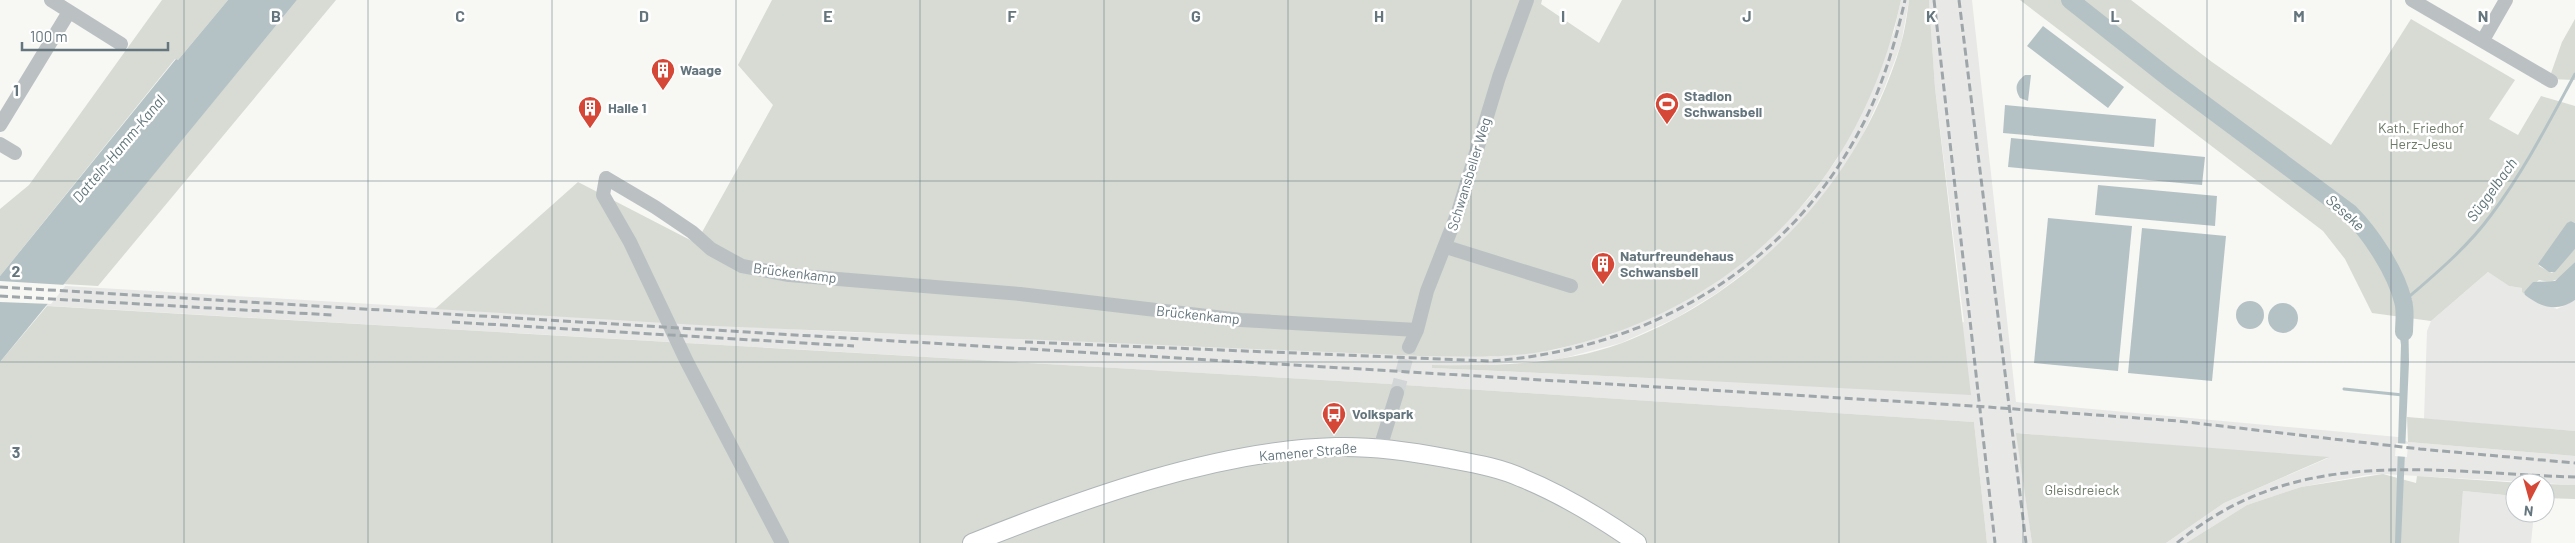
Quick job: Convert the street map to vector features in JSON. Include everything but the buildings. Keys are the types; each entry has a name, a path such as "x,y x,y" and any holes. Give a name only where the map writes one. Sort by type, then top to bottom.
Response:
{"main road":[{"name":"Kamener Straße","path":"972,543 1059,509 1172,474 1283,452 1334,447 1380,448 1478,464 1521,477 1575,503 1637,543"}],"street":[{"path":"50,0 121,44"},
{"name":"Schwansbeller Weg","path":"1409,347 1417,330 1427,291 1446,247 1498,77 1527,0"},
{"path":"2412,0 2551,81"},
{"path":"2483,40 2506,0"},
{"path":"0,125 70,12"},
{"path":"0,144 15,153"},
{"name":"Brückenkamp","path":"782,543 687,362 630,242 603,196 606,178 655,206 692,232 711,249 742,266 789,275 1020,294 1241,320 1417,330"},
{"path":"1446,247 1571,286"},
{"path":"1380,448 1397,392"}],"shaded area":[{"path":"1901,0 1909,0 1901,44 1884,89 1860,141 1842,171 1819,201 1776,249 1717,293 1676,318 1621,343 1560,359 1474,366 1432,365 1432,368 1670,379 1964,322 1935,88 1929,0 1972,0 2016,402 2398,437 2408,442 2575,456 2575,485 2555,484 2555,473 2505,473 2505,481 2383,474 2367,475 2301,487 2247,505 2186,543 2166,543 2224,503 2328,458 2017,433 2032,543 1987,543 1974,422 1374,383 0,303 0,282 840,332 985,336 1420,356 1489,357 1555,350 1612,334 1768,241 1810,197 1837,159 1894,32"},
{"path":"2488,272 2509,286 2522,288 2522,292 2530,299 2557,309 2575,300 2575,431 2424,419 2427,331 2431,321"},
{"path":"2463,491 2505,495 2505,523 2533,523 2531,543 2459,543"}],"green space":[{"path":"162,0 228,0 178,60 175,59 0,276 0,209 29,185"},
{"path":"297,0 336,0 98,286 63,284"},
{"path":"772,0 1542,0 1541,4 1599,43 1622,0 1901,0 1882,65 1856,125 1822,180 1782,228 1734,269 1681,303 1621,330 1556,349 1505,356 1420,356 715,326 435,309 578,182 696,243 773,105 738,65"},
{"path":"1909,0 1929,0 1935,88 1971,395 1432,368 1432,365 1528,363 1552,360 1576,356 1622,343 1670,321 1716,294 1758,262 1796,226 1830,186 1859,142 1883,94 1901,44"},
{"name":"Kath. Friedhof Herz-Jesu","path":"2020,0 2131,0 2212,62 2331,145 2411,19 2515,80 2489,119 2518,135 2541,96 2575,106 2575,223 2571,221 2539,266 2552,273 2575,249 2575,262 2560,278 2551,281 2539,280 2524,292 2525,295 2522,292 2522,288 2509,286 2488,272 2431,321 2372,313 2345,259 2323,231"},
{"path":"2575,19 2575,80 2549,79 2562,42"},
{"path":"47,306 1374,383 1974,422 1987,543 0,543 0,362"},
{"path":"2407,417 2575,431 2575,456 2408,442"},
{"name":"Gleisdreieck","path":"2016,433 2329,457 2224,503 2166,543 2032,543"},
{"path":"2383,474 2416,483 2417,476 2505,482 2505,495 2463,491 2459,543 2186,543 2247,505 2301,487"},
{"path":"2555,484 2575,485 2575,499 2555,498"}],"water":[{"name":"Datteln-Hamm-Kanal","path":"228,0 297,0 0,362 0,276 176,59 178,60"},
{"path":"2043,26 2124,87 2108,108 2027,46"},
{"path":"2025,75 2031,75 2028,101 2020,98 2017,91 2018,83"},
{"path":"2005,105 2156,119 2154,147 2003,133"},
{"path":"2011,138 2205,157 2202,185 2008,167"},
{"path":"2098,185 2217,196 2215,226 2095,215"},
{"path":"2048,218 2132,226 2118,371 2034,363"},
{"path":"2571,221 2575,223 2575,249 2555,272 2549,272 2538,264 2567,223"},
{"path":"2142,228 2226,236 2212,381 2128,373"},
{"path":"2575,262 2575,300 2562,306 2550,307 2537,303 2525,295 2524,292 2533,282 2555,281"},
{"path":"2250,301 2260,305 2264,315 2260,325 2250,329 2240,325 2236,315 2240,305"},
{"path":"2283,303 2289,304 2297,312 2297,324 2289,332 2283,333 2277,332 2269,324 2268,318 2269,312 2277,304"},
{"path":"2396,307 2408,309 2409,362 2401,543 2395,543 2401,345"}],"pier":[{"path":"0,281 66,285 51,304 0,302"},
{"path":"2396,443 2408,444 2407,457 2395,456"}],"waterway":[{"name":"Seseke","path":"2070,0 2170,79 2350,213 2374,242 2395,278 2404,305 2404,332"},
{"name":"Süggelbach","path":"2403,302 2461,250 2482,227 2525,164 2575,74"},
{"path":"2344,389 2403,395"}],"tunnel":[{"path":"1397,393 1409,347"}],"railway":[{"path":"1025,342 1490,361 1549,353 1606,339 1660,318 1711,290 1758,257 1799,216 1836,170 1866,118 1884,75 1905,0"},
{"path":"1934,0 1995,543"},
{"path":"1959,0 2026,543"},
{"path":"0,287 1974,406 2178,421 2420,449 2575,463"},
{"path":"0,296 332,315"},
{"path":"452,322 854,346"},
{"path":"2177,543 2223,511 2270,490 2318,477 2367,471 2418,470 2575,477"}],"place":[{"name":"Waage","path":"663,91"},
{"name":"Stadion Schwansbell","path":"1667,125"},
{"name":"Halle 1","path":"590,129"},
{"name":"Naturfreundehaus Schwansbell","path":"1603,285"},
{"name":"Volkspark","path":"1334,435"}]}
